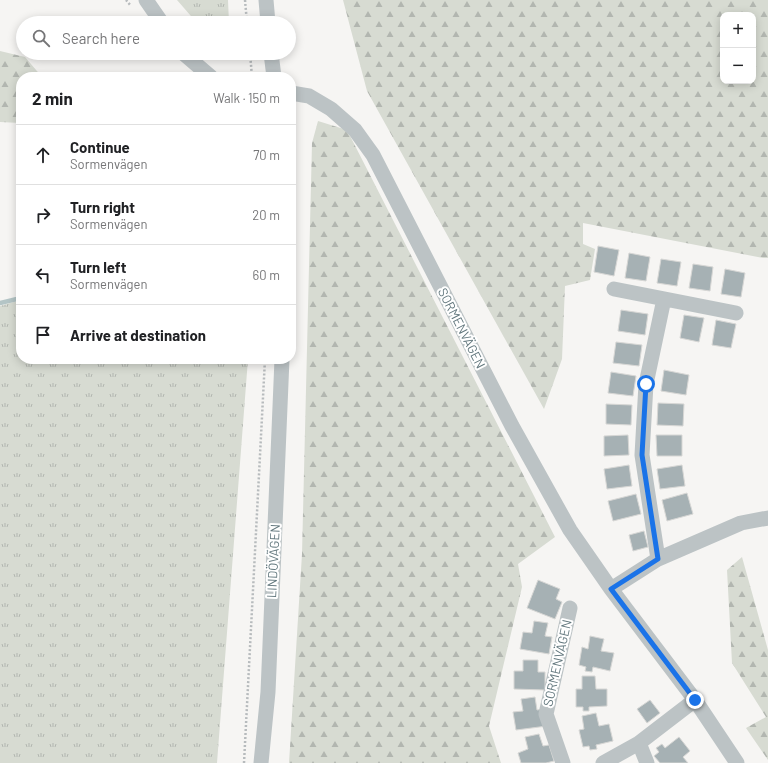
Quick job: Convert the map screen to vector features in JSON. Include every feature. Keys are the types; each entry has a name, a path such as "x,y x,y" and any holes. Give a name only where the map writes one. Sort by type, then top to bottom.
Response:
{"street":[{"path":"146,0 157,16"},
{"path":"266,0 267,16"},
{"path":"190,60 205,72"},
{"path":"272,60 273,72"},
{"name":"SORMENVÄGEN","path":"296,94 309,96 331,109 355,130 373,155 512,426 570,530 611,589 695,700 737,763"},
{"path":"614,289 736,313"},
{"path":"658,559 642,455 646,384 664,299"},
{"name":"LINDÖVÄGEN","path":"261,763 268,692 282,364"},
{"path":"611,589 658,559 741,523 768,518"},
{"name":"SORMENVÄGEN","path":"563,763 546,714 570,608"},
{"path":"603,763 638,743 695,700"},
{"path":"638,743 647,763"}],"path":[{"path":"245,0 246,16"},
{"path":"251,60 252,72"},
{"path":"244,763 264,364"}],"green space":[{"path":"177,0 228,0 229,16 191,16"},
{"path":"343,0 768,0 768,258 583,223 583,244 595,249 590,280 565,286 562,359 544,409 367,91"},
{"path":"0,51 16,55 16,60 28,60 38,72 16,72 16,123 0,122"},
{"path":"318,121 347,130 555,537 518,564 522,587 489,726 501,763 289,763 302,554 312,143"},
{"path":"16,301 16,364 248,364 217,763 0,763 0,306"},
{"path":"742,557 768,650 768,760 746,728 766,717 732,663 727,570"}],"building":[{"path":"598,246 619,250 614,276 594,272"},
{"path":"629,253 650,257 646,281 625,278"},
{"path":"661,259 681,262 677,286 657,283"},
{"path":"693,264 713,267 710,291 689,288"},
{"path":"725,269 745,273 741,297 721,294"},
{"path":"621,310 648,314 645,335 618,331"},
{"path":"684,315 704,318 699,342 680,338"},
{"path":"716,320 736,324 731,348 712,345"},
{"path":"616,342 642,345 639,366 613,363"},
{"path":"664,370 689,375 686,395 661,391"},
{"path":"611,372 636,376 633,396 608,393"},
{"path":"658,403 684,404 683,426 657,425"},
{"path":"606,404 632,405 631,425 606,424"},
{"path":"628,435 629,455 604,456 604,436"},
{"path":"656,435 682,435 682,456 657,456"},
{"path":"629,465 632,486 607,489 604,469"},
{"path":"682,465 685,486 660,489 657,469"},
{"path":"687,493 693,514 667,521 662,500"},
{"path":"636,494 641,514 613,521 608,501"},
{"path":"644,531 648,547 633,551 629,535"},
{"path":"538,580 560,589 556,599 562,602 555,619 527,608"},
{"path":"534,621 548,623 545,636 552,637 549,654 520,649 523,632 532,633"},
{"path":"590,636 604,639 601,651 614,653 610,671 593,667 592,672 585,671 586,667 579,665 582,647 588,649"},
{"path":"523,660 538,660 538,672 545,672 545,690 514,689 514,671 523,671"},
{"path":"582,676 595,676 596,689 607,689 607,706 589,707 589,711 583,711 583,707 576,707 576,689 582,689"},
{"path":"535,697 537,710 544,709 547,726 516,730 513,712 523,711 521,699"},
{"path":"650,700 660,713 647,723 637,709"},
{"path":"596,713 599,726 609,724 613,741 596,745 597,749 590,750 589,746 583,747 579,730 584,729 582,716"},
{"path":"539,734 543,746 549,745 554,761 546,763 521,763 518,753 528,749 525,737"},
{"path":"679,737 690,751 683,757 688,763 660,763 654,756 659,752 656,748 662,744 665,748"}],"waterway":[{"path":"0,303 16,299"}],"route":[{"path":"646,384 642,455 658,559 611,589 695,700"}]}
